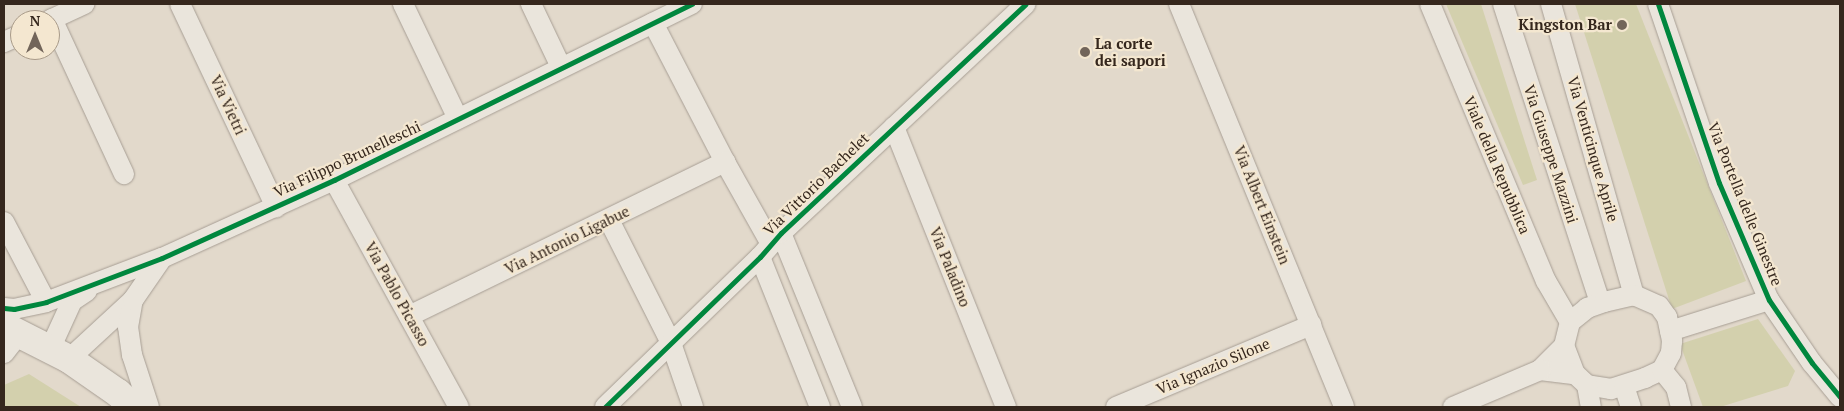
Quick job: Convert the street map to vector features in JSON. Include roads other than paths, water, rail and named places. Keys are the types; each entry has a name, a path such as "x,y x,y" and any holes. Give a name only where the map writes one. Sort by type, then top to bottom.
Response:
{"street":[{"path":"60,16 85,4"},
{"name":"Via Vietri","path":"180,4 276,206"},
{"path":"404,4 458,119"},
{"path":"532,4 560,67"},
{"name":"Via Filippo Brunelleschi","path":"4,308 14,309 46,302 162,258 334,180 690,4"},
{"name":"Via Vittorio Bachelet","path":"605,407 771,245 1026,4"},
{"name":"Via Albert Einstein","path":"1179,4 1344,407"},
{"name":"Viale della Repubblica","path":"1430,4 1546,281 1570,322"},
{"name":"Via Giuseppe Mazzini","path":"1503,4 1600,303"},
{"name":"Via Venticinque Aprile","path":"1551,4 1634,295"},
{"name":"Via Portella delle Ginestre","path":"1658,4 1719,183 1769,300 1812,363 1840,397"},
{"name":"Via Vittorio Bachelet","path":"653,23 724,162 771,245"},
{"path":"60,39 124,174"},
{"name":"Via Paladino","path":"894,128 1006,407"},
{"name":"Via Antonio Ligabue","path":"409,316 609,220 724,162"},
{"name":"Via Pablo Picasso","path":"334,180 459,407"},
{"path":"609,220 671,343 693,407"},
{"path":"4,222 46,302"},
{"path":"771,245 820,407"},
{"path":"771,245 852,407"},
{"path":"59,354 133,300 162,258"},
{"name":"Via Filippo Brunelleschi","path":"59,354 72,301 99,282"},
{"path":"1453,407 1540,370 1564,346 1570,322 1587,308 1634,295 1659,306 1667,318 1670,331 1671,353 1662,370 1624,386 1611,389 1581,379 1540,370"},
{"path":"133,300 128,328 132,356 149,407"},
{"path":"1670,331 1769,300"},
{"name":"Via Ignazio Silone","path":"1116,407 1311,325"},
{"path":"9,338 59,354 118,393 133,407"},
{"path":"1564,346 1581,379 1591,407"},
{"path":"1662,370 1676,387 1681,407"},
{"path":"1624,386 1631,407"}],"place":[{"name":"Kingston Bar","path":"1622,25"},
{"name":"La corte dei sapori","path":"1085,52"}]}
